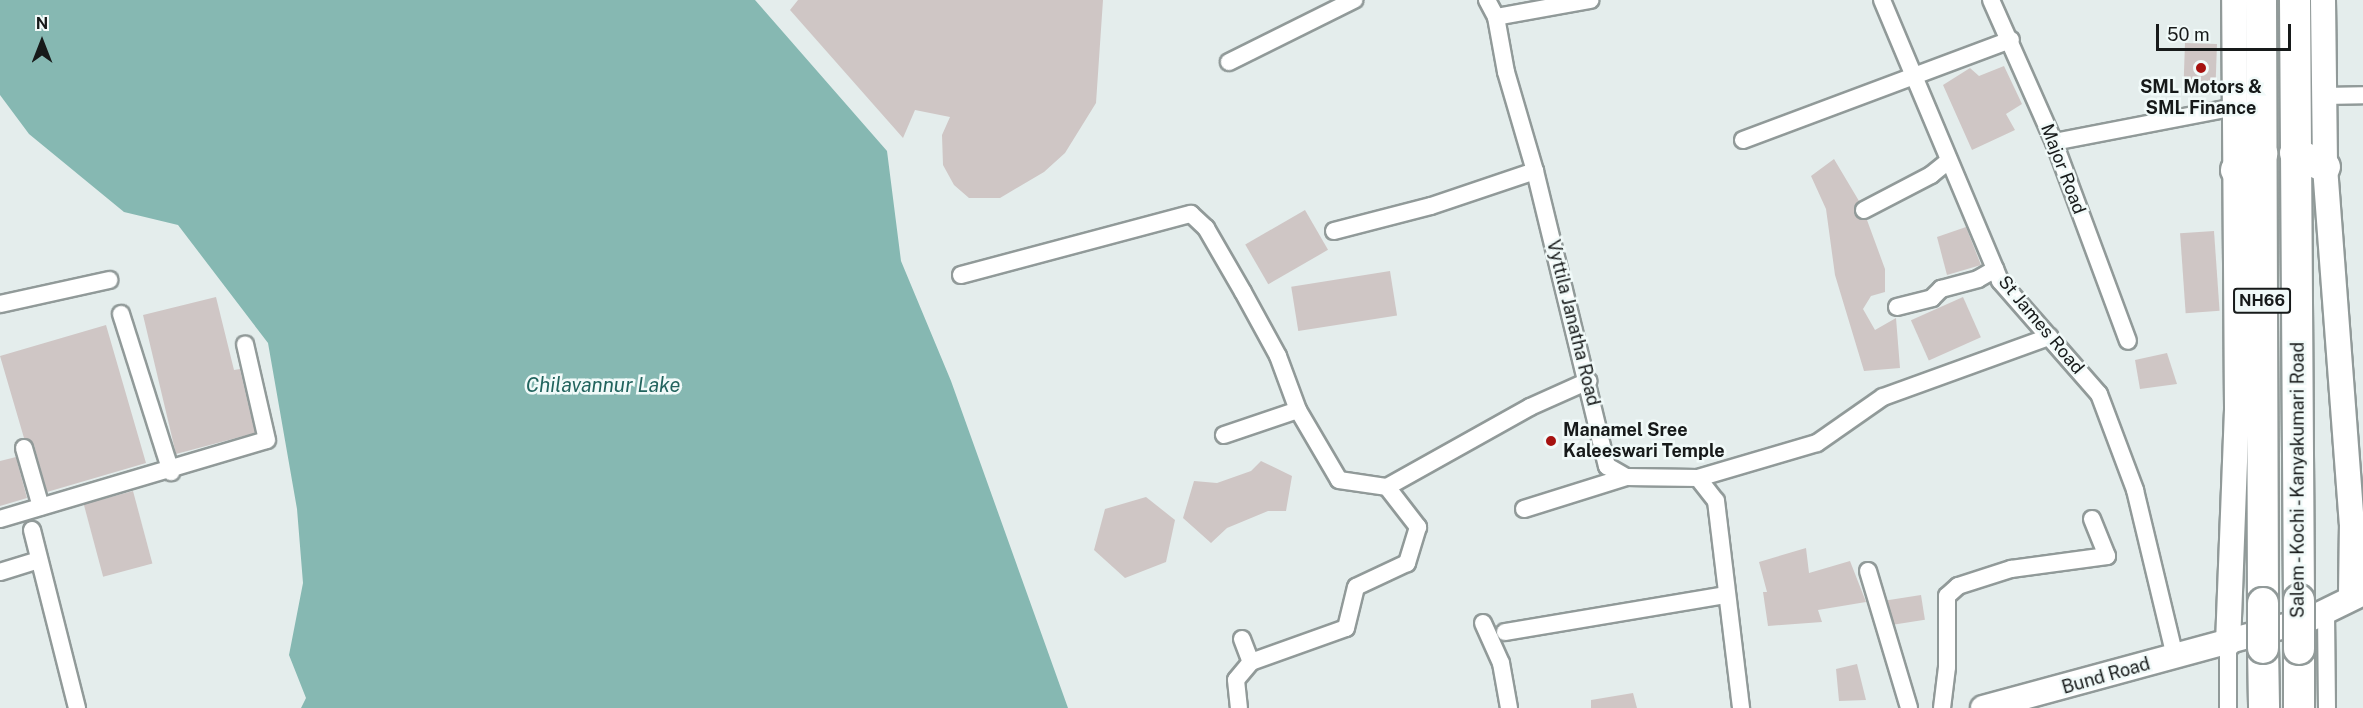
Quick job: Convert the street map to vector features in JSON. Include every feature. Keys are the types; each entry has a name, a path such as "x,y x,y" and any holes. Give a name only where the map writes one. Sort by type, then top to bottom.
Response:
{"highway":[{"name":"Salem - Kochi - Kanyakumari Road","path":"2260,0 2264,708"},
{"name":"Salem - Kochi - Kanyakumari Road","path":"2295,0 2299,708"},
{"path":"2295,153 2325,166"},
{"path":"2236,170 2262,154"}],"street":[{"path":"1229,62 1354,0"},
{"name":"Vyttila Janatha Road","path":"1487,0 1496,17 1506,72 1535,171 1607,466 1626,477"},
{"path":"1496,17 1590,0"},
{"name":"St James Road","path":"1882,0 1911,75 2000,281 2099,394 2135,490 2175,657"},
{"name":"Major Road","path":"1991,0 2011,40 2054,142 2128,340"},
{"path":"2228,708 2228,644 2237,407 2234,0"},
{"path":"2323,0 2325,166 2357,595"},
{"path":"1743,140 1911,75 2011,40"},
{"path":"2324,96 2363,95"},
{"path":"2054,142 2235,107"},
{"path":"1864,210 1931,175 1948,161"},
{"path":"1334,231 1431,206 1535,171"},
{"path":"961,275 1191,214 1206,228 1278,356 1298,410 1339,480 1387,487 1530,406 1588,381"},
{"path":"1897,307 1932,298 1941,289 1978,279 1995,269"},
{"path":"0,304 109,280"},
{"path":"121,314 171,472"},
{"path":"1524,509 1626,477 1698,478 1817,443 1883,397 2049,337"},
{"path":"0,519 171,472 267,440 245,344"},
{"path":"1224,435 1298,410"},
{"path":"24,448 41,507"},
{"path":"1698,478 1716,501 1741,708"},
{"path":"1239,708 1236,680 1251,662 1347,628 1356,587 1407,563 1418,527 1387,487"},
{"path":"1942,708 1947,667 1947,596 1958,586 2011,569 2108,556 2092,519"},
{"path":"32,530 77,708"},
{"path":"0,572 39,560"},
{"path":"1868,571 1909,708"},
{"path":"1505,632 1726,594"},
{"name":"Bund Road","path":"1983,708 2228,644 2326,613 2357,595"},
{"path":"2326,613 2327,708"},
{"path":"1483,623 1501,663 1509,708"},
{"path":"1242,639 1251,662"}],"water":[{"name":"Chilavannur Lake","path":"0,0 755,0 887,151 901,261 951,381 1068,708 301,708 306,698 289,655 303,583 297,509 268,343 178,225 124,212 29,134 0,95"}],"building":[{"path":"798,0 1103,0 1096,103 1065,153 1044,172 1000,198 969,198 954,185 943,165 942,135 950,117 915,110 903,138 790,10"},
{"name":"SML Motors & SML Finance","path":"2185,43 2217,44 2215,94 2183,93"},
{"path":"2004,66 2022,104 2006,114 2015,130 1972,150 1943,85 1970,68 1979,76"},
{"path":"1834,159 1859,201 1854,214 1867,220 1885,269 1885,292 1871,296 1863,309 1875,330 1896,318 1900,368 1864,371 1835,275 1826,209 1811,176"},
{"path":"1305,210 1328,250 1268,284 1245,244"},
{"path":"1966,227 1981,265 1947,275 1937,237"},
{"path":"2214,231 2220,311 2186,313 2180,233"},
{"path":"1390,271 1397,315 1298,331 1291,287"},
{"path":"216,297 234,370 240,369 255,433 176,454 143,315"},
{"path":"1963,297 1981,337 1929,360 1911,320"},
{"path":"106,325 146,463 47,492 34,445 24,438 0,356"},
{"path":"2167,353 2177,384 2140,389 2135,360"},
{"path":"16,457 27,498 0,506 0,461"},
{"path":"1261,461 1292,476 1286,511 1268,511 1227,528 1211,543 1183,518 1194,481 1217,483 1251,471"},
{"path":"133,491 152,563 103,577 84,504"},
{"path":"1146,497 1175,520 1166,562 1125,578 1094,550 1105,509"},
{"path":"1806,548 1809,573 1850,561 1866,602 1818,610 1822,622 1768,626 1763,592 1767,592 1759,562"},
{"path":"1921,595 1925,620 1891,625 1887,600"},
{"path":"1857,664 1866,700 1839,701 1836,669"},
{"path":"1633,693 1637,708 1591,708 1591,700"}],"place":[{"name":"SML Motors & SML Finance","path":"2201,68"},
{"name":"Manamel Sree Kaleeswari Temple","path":"1551,441"}]}
